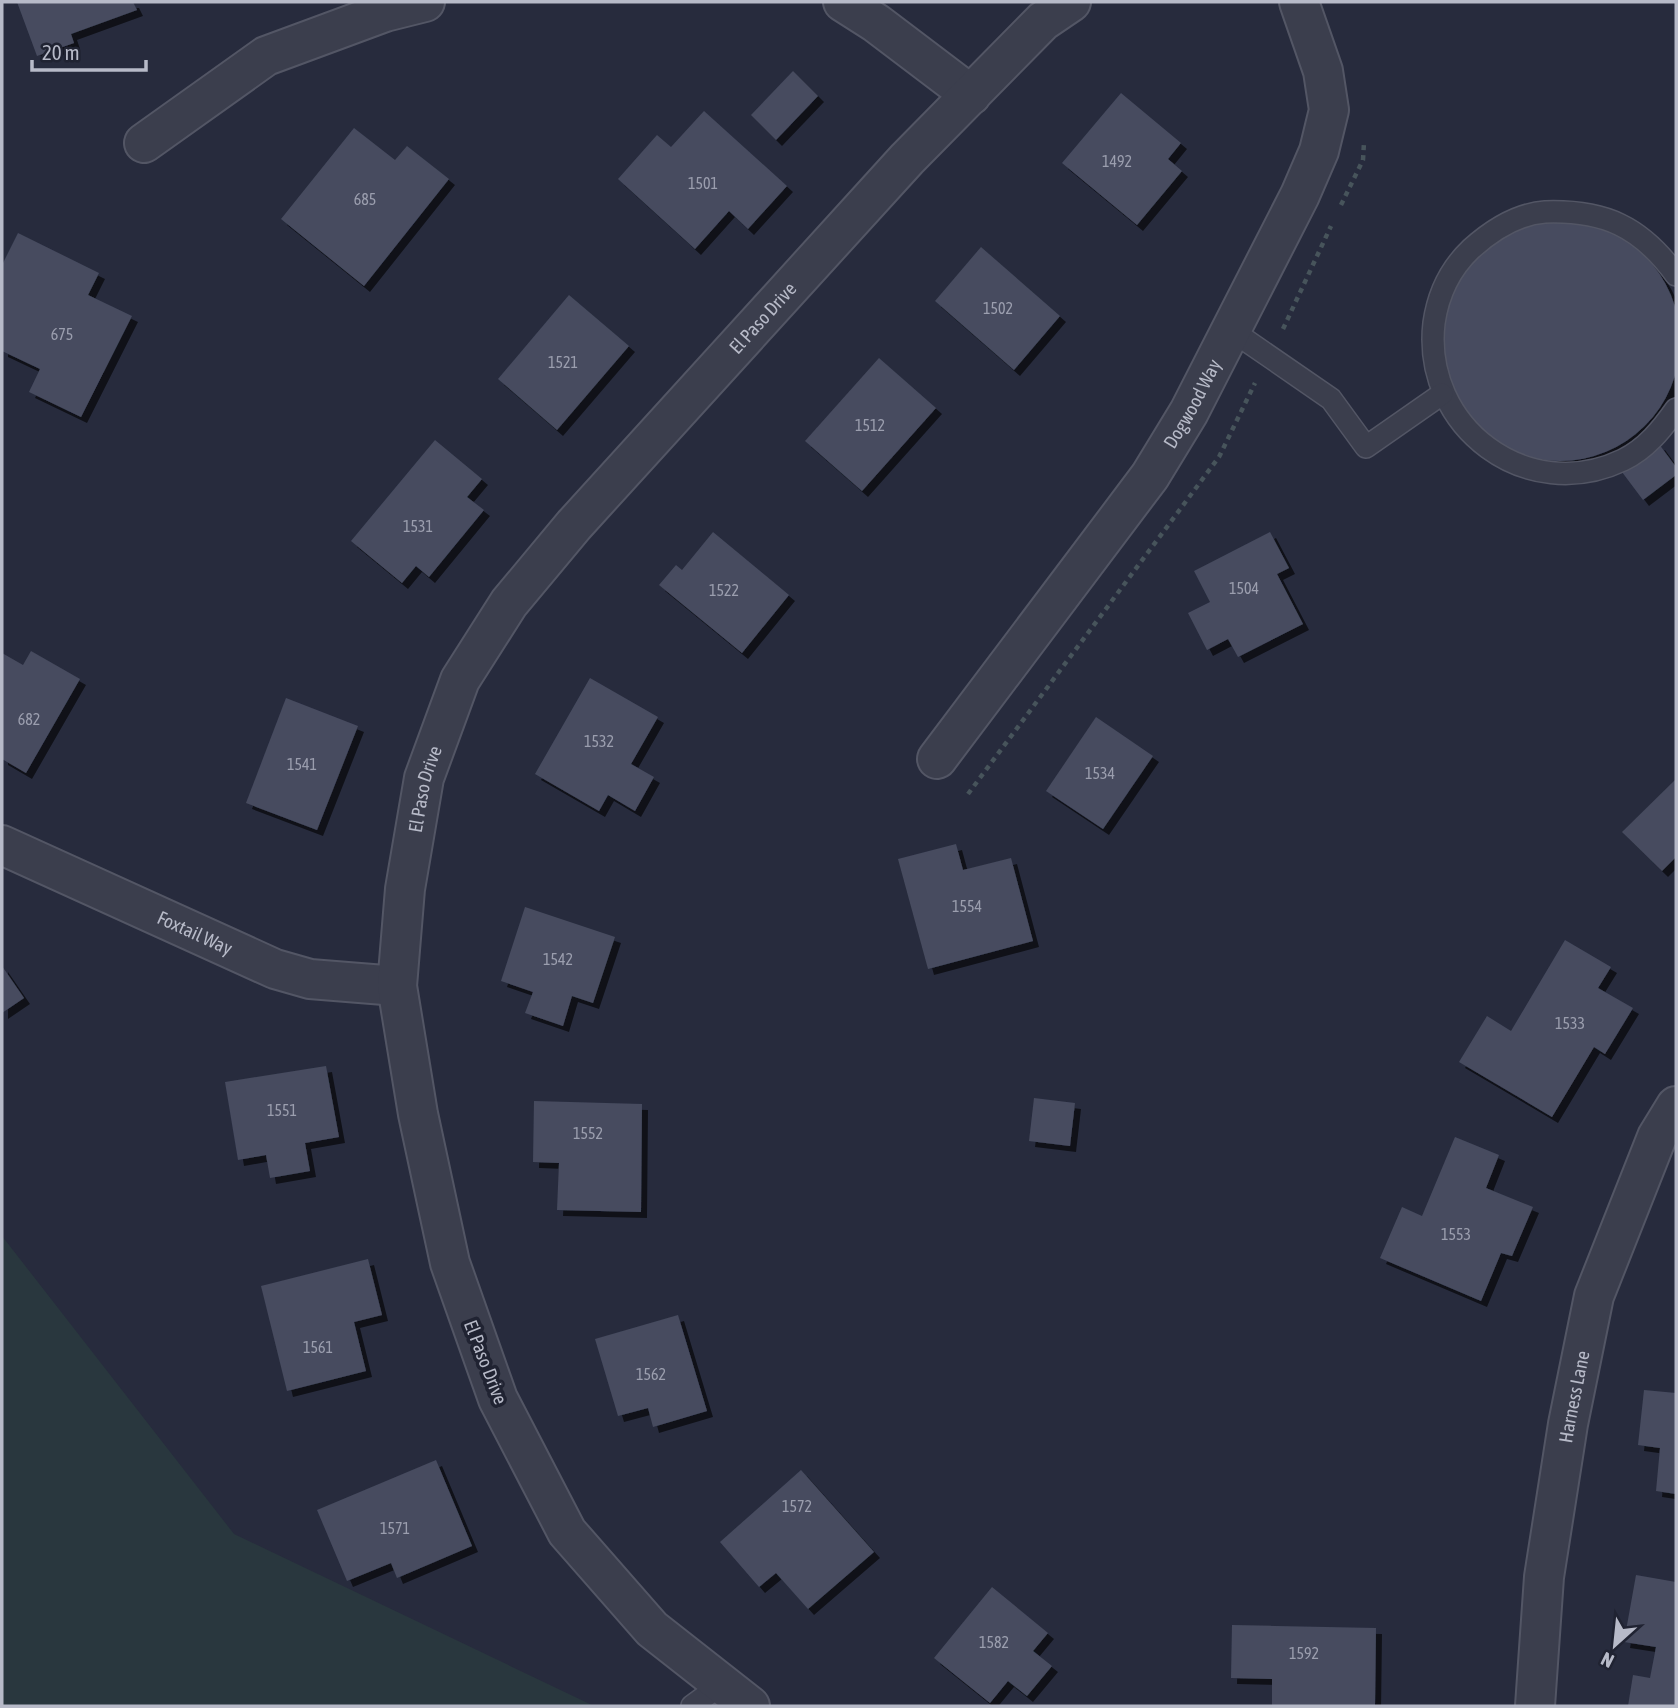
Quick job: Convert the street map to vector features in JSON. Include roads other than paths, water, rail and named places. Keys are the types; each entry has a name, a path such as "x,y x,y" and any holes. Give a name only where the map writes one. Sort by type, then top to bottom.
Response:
{"street":[{"path":"144,143 266,56 385,12 425,2"},
{"path":"843,2 876,23 971,95"},
{"name":"El Paso Drive","path":"721,1699 652,1629 567,1532 498,1399 450,1264 418,1114 397,986 405,889 424,778 460,680 509,603 574,525 907,159 1043,21 1071,2"},
{"name":"Dogwood Way","path":"937,760 1150,476 1189,412 1300,195 1320,150 1329,110 1323,71 1299,2"},
{"name":"Foxtail Way","path":"2,845 275,969 310,979 397,986"},
{"name":"Harness Lane","path":"1535,1706 1544,1577 1568,1424 1594,1296 1657,1137 1676,1106"}],"lane":[{"path":"1676,275 1656,248 1623,224 1579,211 1533,213 1491,231 1457,262 1437,303 1431,349 1442,394 1467,432 1504,460 1544,472 1585,472 1624,459 1657,435 1676,409"},
{"path":"1231,330 1331,399 1366,447 1442,394"}]}
